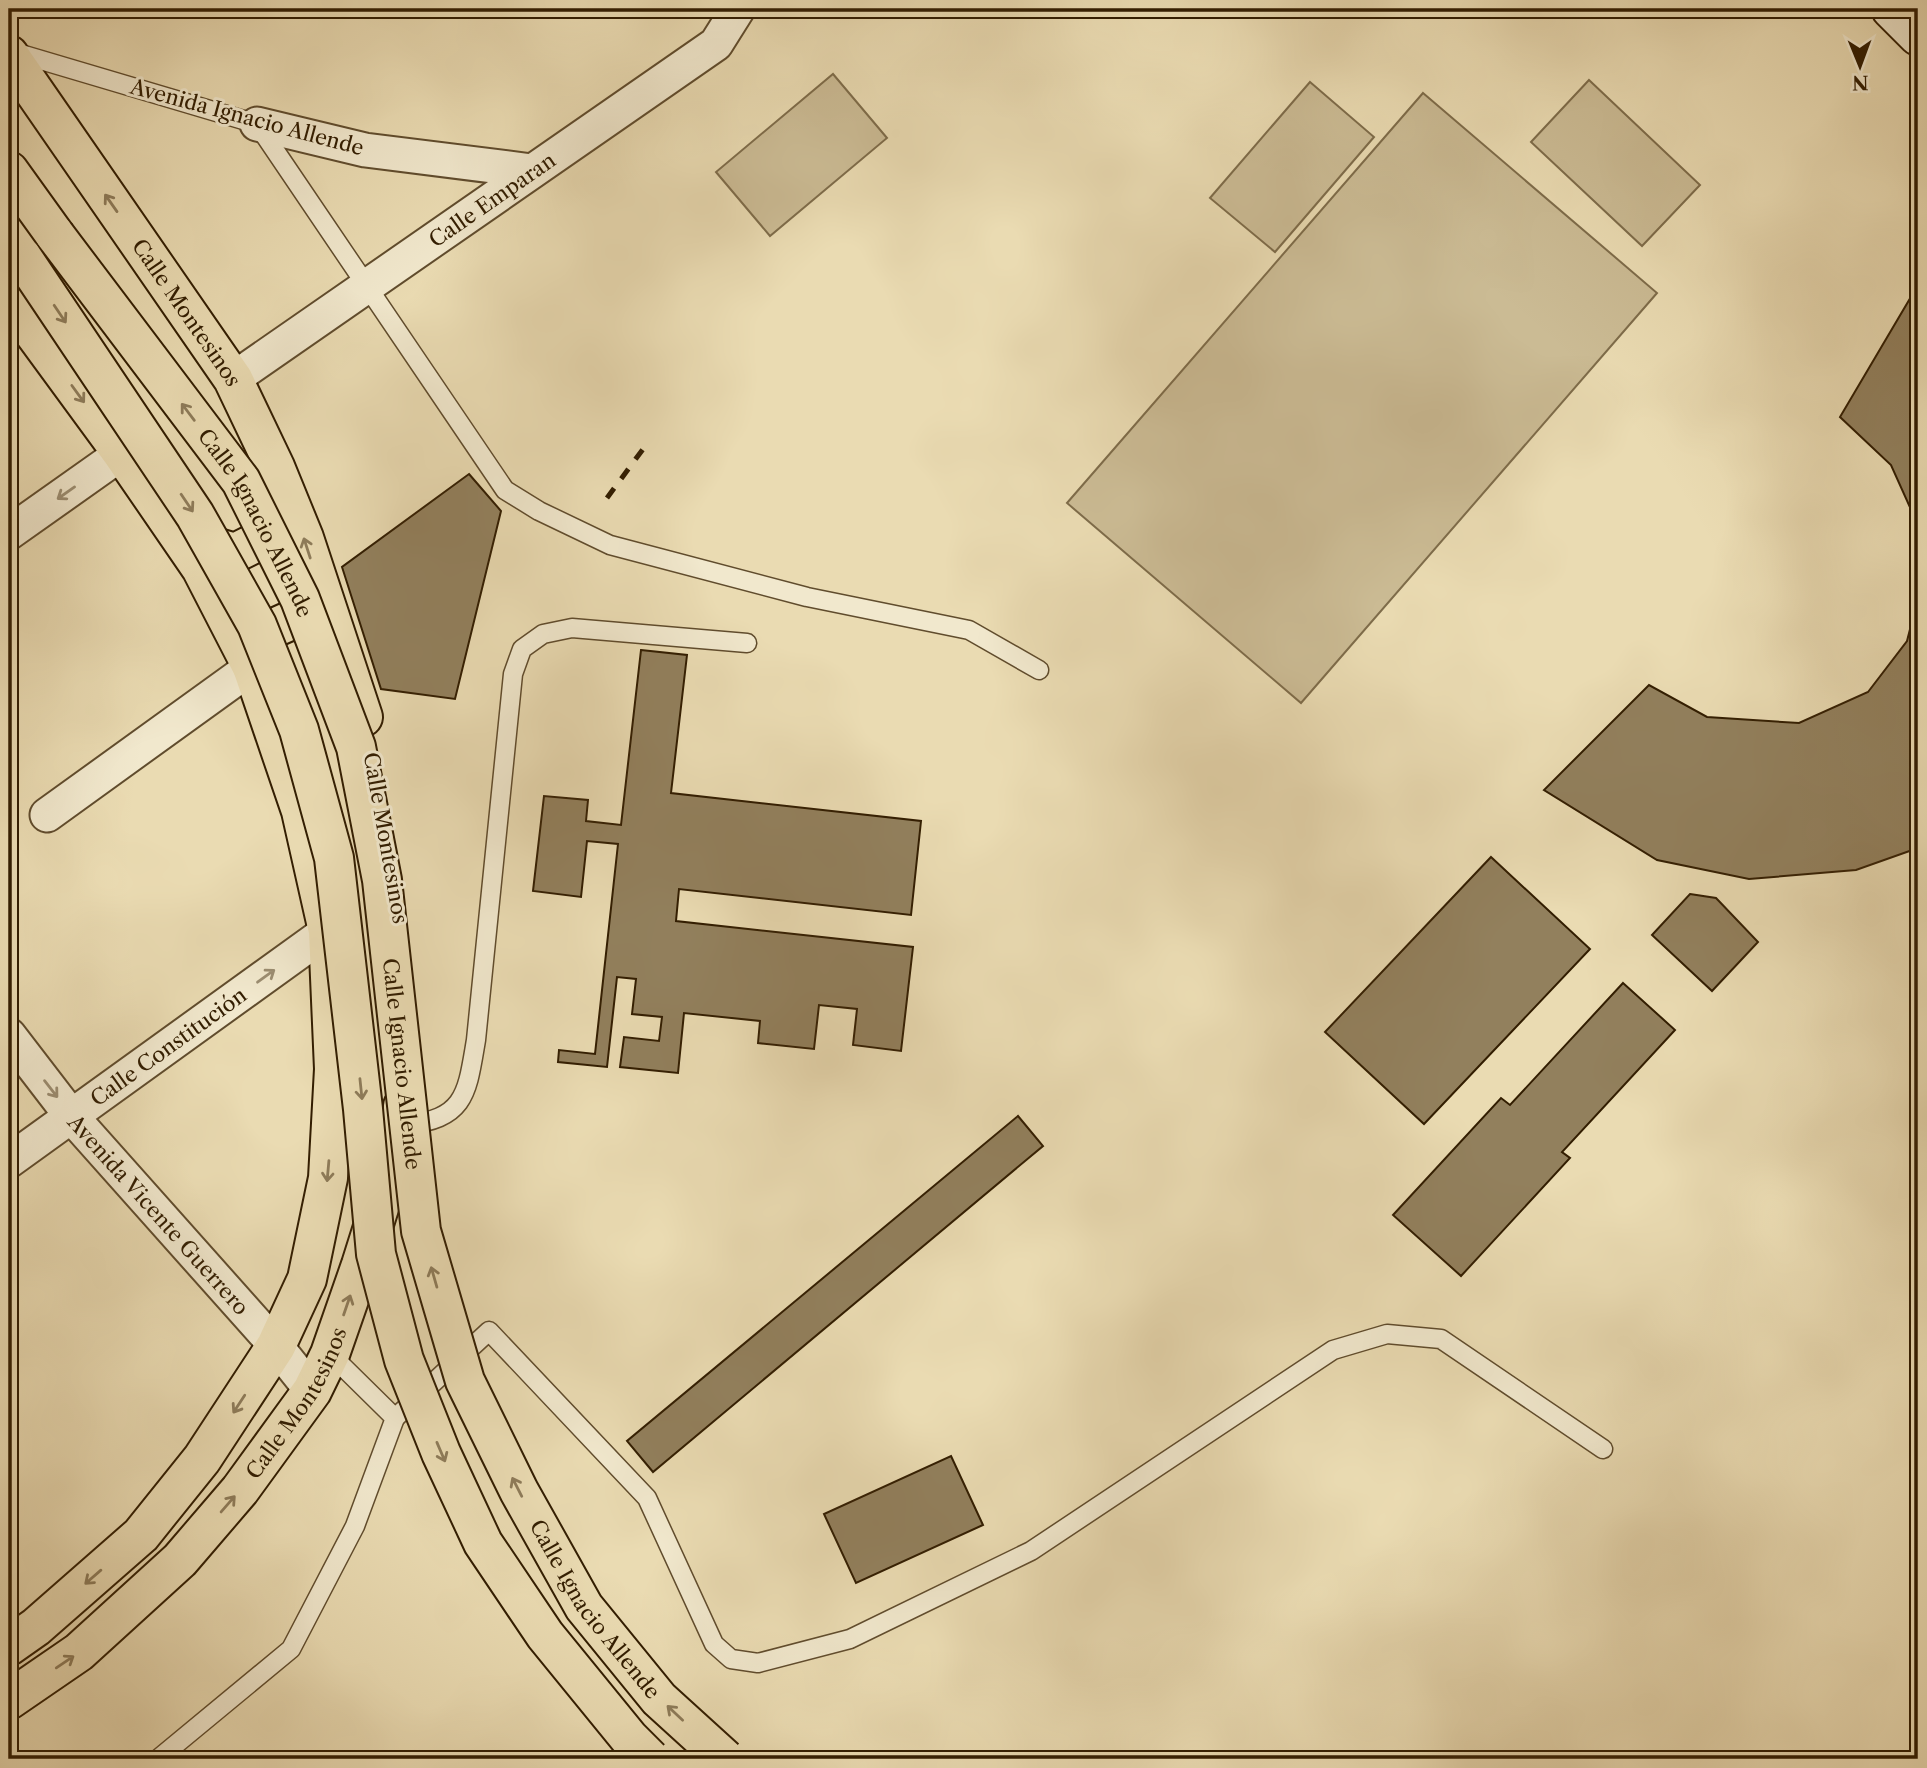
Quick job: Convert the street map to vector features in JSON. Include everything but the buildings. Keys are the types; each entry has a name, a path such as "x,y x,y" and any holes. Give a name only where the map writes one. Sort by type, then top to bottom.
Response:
{"main road":[{"name":"Calle Montesinos","path":"9,52 233,379 275,467 304,538 363,716 386,820 403,918 408,1044 402,1126 386,1186 330,1354 312,1391 240,1490 180,1560 79,1653 9,1700"},
{"name":"Calle Ignacio Allende","path":"9,171 241,481 300,599 356,747 382,880 421,1231 465,1381 519,1491 584,1607 659,1699 725,1759"},
{"name":"Calle Ignacio Allende","path":"15,248 195,515 257,625 299,730 334,858 363,1109 376,1254 404,1360 441,1453 483,1543 545,1636 629,1738 650,1759"},
{"name":"Calle Montesinos","path":"9,299 122,453 201,568 252,667 301,811 328,931 334,1069 328,1178 307,1279 276,1346 202,1460 141,1535 36,1627 9,1646"},
{"path":"178,536 235,553 269,536 275,467"},
{"path":"252,667 265,632 294,619 337,640"}],"street":[{"name":"Calle Emparan","path":"233,379 716,44 738,9"},
{"path":"1891,9 1918,36"},
{"name":"Avenida Ignacio Allende","path":"257,124 365,150 532,171"},
{"path":"9,533 122,453"},
{"path":"47,815 252,667"},
{"name":"Calle Constitución","path":"9,1161 328,931"},
{"name":"Avenida Vicente Guerrero","path":"9,1035 72,1117 276,1346 312,1391"}],"lane":[{"name":"Avenida Ignacio Allende","path":"9,52 257,124"},
{"path":"257,124 505,491 610,545 807,597 969,630 1039,670"},
{"path":"402,1126 430,1123 457,1107 468,1086 476,1040 513,674 522,649 543,634 572,628 747,643"},
{"path":"158,1759 292,1649 355,1526 395,1418 489,1331 647,1498 714,1644 731,1659 758,1663 850,1639 1031,1551 1333,1350 1387,1334 1441,1339 1603,1449"},
{"path":"330,1354 395,1418"}],"shaded area":[{"path":"833,74 887,138 770,236 716,172"},
{"path":"1589,80 1700,185 1642,246 1531,142"},
{"path":"1310,82 1374,137 1275,252 1210,198"},
{"path":"1423,93 1657,293 1301,703 1067,503"}],"railway":[{"path":"607,498 646,445"}]}
